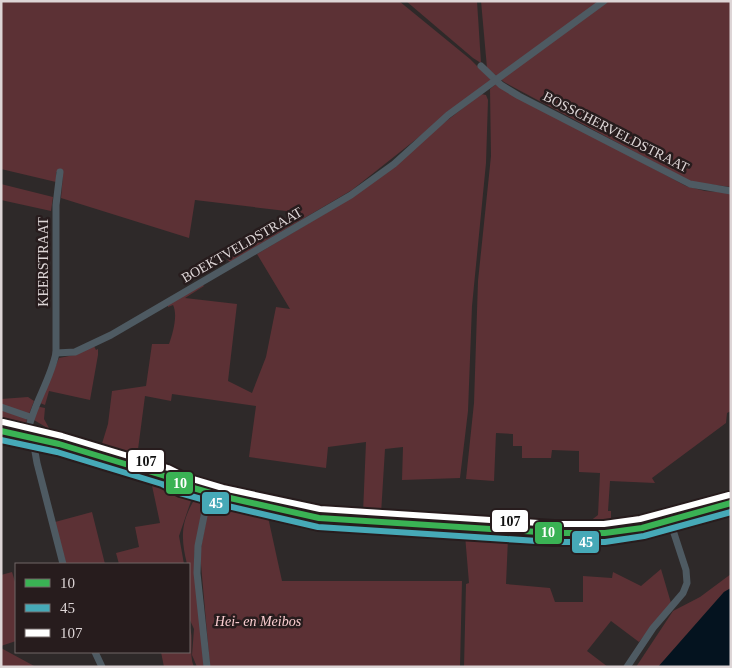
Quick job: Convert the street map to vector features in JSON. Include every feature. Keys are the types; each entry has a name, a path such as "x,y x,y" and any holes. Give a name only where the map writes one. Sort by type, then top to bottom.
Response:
{"main road":[{"path":"1,431 31,436 165,476 182,484 210,489 262,505 319,518 460,528 598,534 671,524 731,504"}],"street":[{"name":"BOEKTVELDSTRAAT","path":"56,353 75,352 111,335 259,247 320,214 394,164 448,116 604,1"},
{"name":"BOSSCHERVELDSTRAAT","path":"481,66 519,96 690,184 731,191"},
{"name":"KEERSTRAAT","path":"56,353 56,205 60,172"},
{"path":"56,353 52,370 30,418 31,436 37,463 63,563"},
{"path":"1,407 30,418"},
{"path":"207,667 197,573 201,524 210,489"},
{"path":"627,667 653,628 683,592 687,583 686,570 671,524"},
{"path":"95,653 102,667"}],"green space":[{"path":"1,1 399,1 470,59 491,80 352,190 230,262 227,259 291,221 286,211 195,200 189,238 61,198 63,174 56,172 56,182 1,169"},
{"path":"406,1 477,1 481,63 473,58"},
{"path":"481,1 731,1 731,187 691,182 504,82 487,68"},
{"path":"496,84 686,186 705,191 731,193 731,411 727,413 726,423 652,478 655,483 610,481 608,511 611,511 611,519 625,519 625,522 585,525 598,515 600,473 579,472 579,451 552,450 551,458 522,458 522,446 513,446 513,434 496,433 494,481 466,479 474,403 478,281 491,156 490,89"},
{"path":"481,94 486,95 488,100 486,163 472,306 468,411 460,478 402,480 403,447 385,449 381,514 363,513 366,442 328,447 326,468 249,457 256,406 172,394 171,401 145,396 137,457 101,447 108,424 112,391 146,386 152,344 169,344 172,335 175,319 174,309 173,305 168,307 168,305 202,284 204,286 185,298 237,304 228,381 252,393 266,357 276,307 290,309 257,254 336,207"},
{"path":"1,184 53,197 51,211 1,200"},
{"path":"94,346 96,350 98,349 98,355 90,400 49,391 45,405 40,403 59,358 74,355"},
{"path":"28,397 34,401 29,414 1,405 1,399"},
{"path":"36,408 45,408 44,419 49,428 84,440 83,443 59,435 34,420"},
{"path":"1,409 25,418 27,420 25,427 18,430 1,427"},
{"path":"151,481 193,495 179,536 184,563 119,563 116,553 139,547 135,527 160,523"},
{"path":"198,494 201,495 203,502 194,558 204,667 197,667 192,655 194,629 190,620 190,563 187,563 183,545 185,520"},
{"name":"Hei- en Meibos","path":"215,499 268,517 282,581 462,581 460,667 210,667 200,553 209,504"},
{"path":"92,512 105,563 66,563 55,522"},
{"path":"465,535 508,538 506,584 550,588 555,602 583,602 583,576 612,578 613,572 641,586 661,569 671,603 639,642 611,621 587,651 608,667 464,667 466,584 469,583"},
{"path":"12,572 15,582 15,641 1,646 1,575"},
{"path":"731,574 731,588 724,592 658,667 636,667 673,611 700,597"},
{"name":"Hei- en Meibos","path":"190,628 194,667 164,667 161,653 190,653"},
{"path":"1,648 36,667 1,667"}],"water":[{"path":"731,588 731,667 658,667 724,592"}],"transit line":[{"name":"107","path":"3,422 62,436 168,468 186,477 223,488 320,509 554,524 604,524 640,519 729,495"},
{"name":"10","path":"1,431 59,444 165,476 183,485 221,496 319,518 554,533 605,533 642,528 731,503"},
{"name":"45","path":"1,440 57,452 162,484 180,493 219,504 318,527 553,542 605,542 644,536 731,512"}]}
